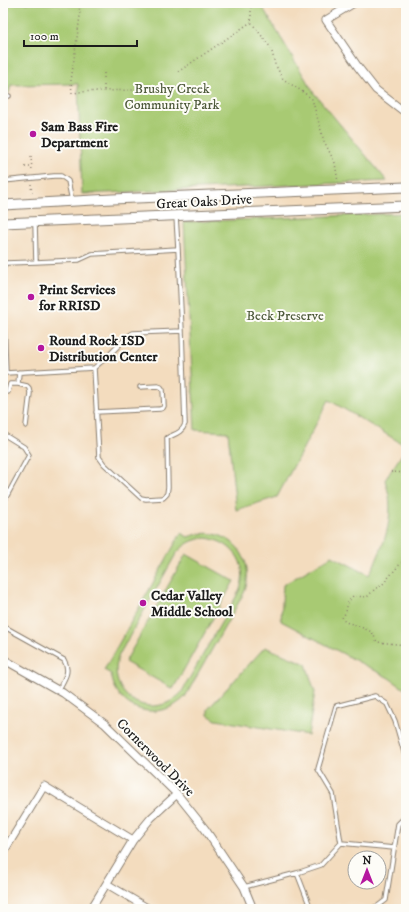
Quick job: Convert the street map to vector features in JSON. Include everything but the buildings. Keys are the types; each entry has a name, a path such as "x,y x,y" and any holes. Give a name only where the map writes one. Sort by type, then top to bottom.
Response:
{"street":[{"path":"354,3 326,20 358,67 376,90 406,112"},
{"name":"Great Oaks Drive","path":"3,205 406,187"},
{"name":"Great Oaks Drive","path":"3,223 406,206"},
{"name":"Cornerwood Drive","path":"3,660 63,693 105,724 177,794 206,829 244,887 253,909"},
{"path":"3,853 44,786 133,840"},
{"path":"91,909 133,840 151,818 177,794"},
{"path":"107,884 149,909"}],"lane":[{"path":"3,96 9,96"},
{"path":"3,181 34,177 61,176 68,181 72,201"},
{"path":"94,368 99,457 104,464 141,498 163,498 167,494 168,487 167,438 183,429 185,424 176,216"},
{"path":"35,222 36,262"},
{"path":"3,267 6,263 79,260 92,254 178,249"},
{"path":"3,295 4,373 94,368 133,333 182,331"},
{"path":"18,384 19,372"},
{"path":"8,392 10,384 18,384 29,388 30,393 26,426"},
{"path":"96,412 163,408 163,390 161,387 140,387"},
{"path":"3,434 24,447 29,455 3,503"},
{"path":"3,626 64,660 68,671 58,691"},
{"path":"341,843 333,794 318,769 336,706 375,696 387,704 395,721 406,759"},
{"path":"369,909 378,906 386,900 398,824 406,816"},
{"path":"341,843 394,848"},
{"path":"244,887 298,873 320,864 341,843"},
{"path":"298,873 311,909"}],"path":[{"path":"72,93 71,81 80,16 79,3"},
{"path":"250,3 251,22 271,48 283,79 312,99 324,141 335,163 338,184"},
{"path":"178,72 251,22"},
{"path":"3,61 6,65 8,76 3,88"},
{"path":"104,73 104,91"},
{"path":"76,93 158,89 166,94"},
{"path":"31,156 32,172"},
{"path":"25,167 31,167"},
{"path":"31,184 32,198"},
{"path":"391,472 406,472"},
{"path":"406,561 401,563 382,585 375,589 367,597 353,596 348,602 346,612 342,618 345,622 372,632 377,642 406,645"}],"green space":[{"name":"Brushy Creek Community Park","path":"3,3 260,3 314,93 387,181 82,194 78,84 11,85 9,93 3,93"},
{"name":"Beck Preserve","path":"406,213 406,446 329,400 277,497 236,510 228,432 195,430 184,222"},
{"path":"406,448 406,690 389,678 281,621 283,585 332,556 369,575 382,546 388,526 390,506 385,480"},
{"path":"181,533 188,537 202,534 215,534 226,538 236,546 242,555 246,567 247,579 244,593 185,697 175,705 163,710 140,710 130,705 121,697 115,687 111,674 104,670","holes":["206,538 216,540 233,551 238,558 243,575 237,595 181,693 169,702 157,706 144,705 133,701 124,693 118,682 116,669 119,655 176,554 182,547 193,541"]},
{"path":"186,554 234,581 173,689 125,662"},
{"path":"265,647 306,664 315,692 308,735 216,720 208,715 208,709"}],"place":[{"name":"Sam Bass Fire Department","path":"33,134"},
{"name":"Print Services for RRISD","path":"31,297"},
{"name":"Round Rock ISD Distribution Center","path":"41,348"},
{"name":"Cedar Valley Middle School","path":"143,603"}]}
